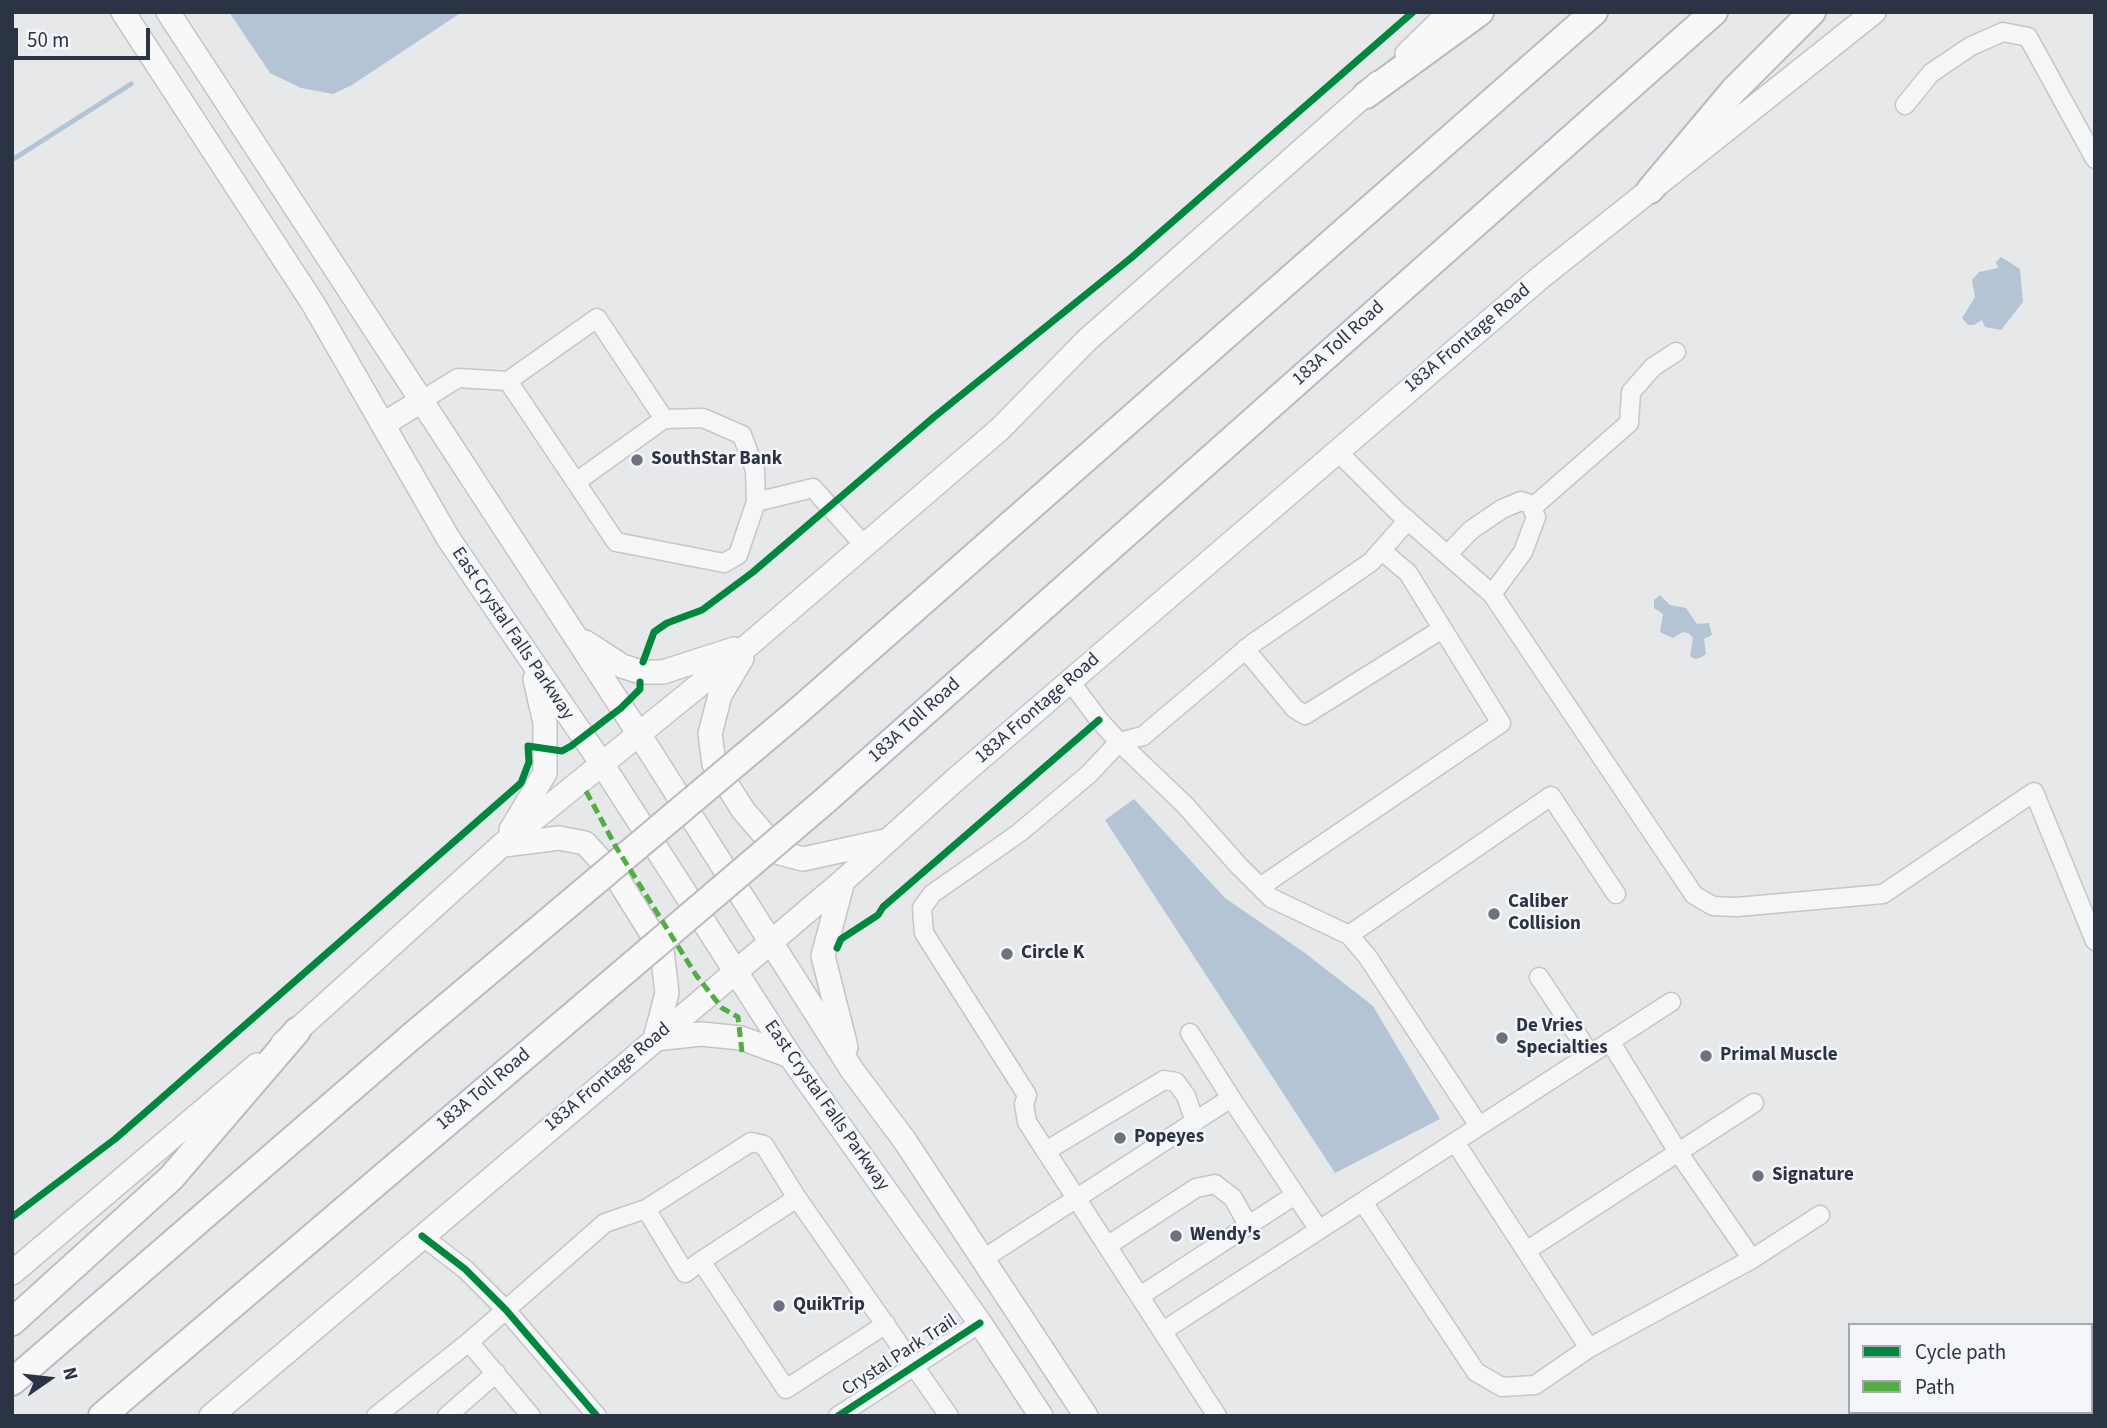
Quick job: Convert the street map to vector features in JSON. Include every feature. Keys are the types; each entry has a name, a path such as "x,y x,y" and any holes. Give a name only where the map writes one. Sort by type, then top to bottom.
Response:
{"highway":[{"path":"1366,95 1480,12"},
{"path":"12,1382 412,1036 797,712 1594,12"},
{"name":"183A Toll Road","path":"103,1416 827,799 1714,12"},
{"path":"1650,190 1734,90 1812,12"},
{"path":"12,1322 171,1178 297,1031"}],"main road":[{"name":"East Crystal Falls Parkway","path":"123,12 314,305 447,538 532,666 602,764 790,1056 980,1323 1041,1416"},
{"path":"168,12 639,734 852,1070 905,1141 1086,1416"},
{"path":"12,1273 297,1031 502,845 751,643 1000,429 1087,340 1366,95 1450,12"},
{"name":"183A Frontage Road","path":"211,1416 843,881 1070,681 1541,277 1874,12"},
{"path":"384,424 421,401"},
{"path":"570,630 601,655 641,671 663,672 751,643"},
{"path":"751,643 720,695 710,734 714,764 743,810 779,853 803,859 889,840"},
{"path":"502,845 545,773 545,723 532,666"},
{"path":"502,845 559,838 585,844 617,878 663,950 667,993 655,1039 701,1034 741,1038 790,1056"},
{"path":"843,881 823,956 852,1070"}],"street":[{"path":"1905,105 1931,73 1971,46 2003,32 2028,37 2095,159"},
{"path":"421,401 458,378 508,381 597,318 664,419"},
{"path":"1533,507 1629,423 1631,392 1653,367 1676,352"},
{"path":"508,381 616,542 724,563 738,555 756,502 755,470 742,435 703,418 664,419 576,482"},
{"path":"1337,451 1408,520 1492,594 1693,895 1713,906 1737,907 1883,894 2034,792 2095,941"},
{"path":"756,502 813,488 864,545"},
{"path":"1448,554 1471,530 1502,509 1521,501 1533,507 1536,517 1523,552 1492,594"},
{"path":"1217,1416 1027,1122 1024,1104 1027,1095 924,933 922,908 932,894 1019,833 1089,775 1119,742 1143,736 1245,649 1371,562 1408,520"},
{"path":"1260,887 1501,723 1408,573 1381,550"},
{"path":"1245,649 1295,709 1305,715 1442,629"},
{"path":"1070,681 1119,742 1185,805 1271,898 1349,935 1367,956 1479,1126"},
{"path":"1349,935 1550,796 1616,894"},
{"path":"1539,977 1590,1054"},
{"path":"1163,1331 1671,1002"},
{"path":"1190,1033 1319,1230"},
{"path":"1610,1041 1678,1152 1752,1259"},
{"path":"1046,1151 1164,1080 1176,1082 1186,1096 1195,1122"},
{"path":"983,1259 1231,1098"},
{"path":"1526,1251 1754,1103"},
{"path":"376,1416 469,1342 606,1223 646,1209 751,1142 764,1145 797,1198 949,1416"},
{"path":"1455,1142 1589,1348"},
{"path":"1107,1246 1196,1188 1215,1184 1233,1198 1248,1225"},
{"path":"1140,1296 1295,1195"},
{"path":"646,1209 685,1273 797,1198"},
{"path":"1363,1202 1476,1372 1503,1387 1535,1384 1589,1348 1752,1259 1820,1215"},
{"path":"422,1236 465,1269 506,1310 597,1416"},
{"path":"701,1261 786,1389 886,1324"},
{"name":"Crystal Park Trail","path":"838,1416 980,1323"},
{"path":"469,1342 531,1416"},
{"path":"447,1416 496,1373"}],"water":[{"path":"229,12 462,12 352,85 333,94 301,88 270,73"},
{"path":"2001,257 2020,269 2023,302 2001,330 1985,327 1982,320 1968,325 1962,318 1975,297 1972,280 1979,272 1998,268 1996,262"},
{"path":"1660,595 1670,605 1686,608 1697,624 1709,623 1712,635 1704,639 1706,654 1702,657 1695,659 1690,656 1693,638 1688,633 1683,632 1673,638 1660,632 1663,614 1654,608 1654,600"},
{"path":"1134,799 1225,898 1305,953 1373,1006 1440,1119 1335,1173 1105,820"}],"waterway":[{"path":"12,160 131,84"}],"marked path":[{"path":"586,791 616,847 696,975 722,1008 738,1017 742,1052"}],"cycle path":[{"path":"643,662 654,632 667,623 702,610 753,572 934,417 1131,258 1413,12"},
{"path":"12,1217 115,1139 521,783 529,762 528,746 562,751 571,746 621,708 640,689 640,682"},
{"path":"837,948 841,939 878,915 883,907 1099,720"},
{"path":"422,1236 465,1269 506,1310 597,1416"},
{"path":"838,1416 980,1323"}],"place":[{"name":"SouthStar Bank","path":"637,460"},
{"name":"Caliber Collision","path":"1494,914"},
{"name":"Circle K","path":"1007,954"},
{"name":"De Vries Specialties","path":"1502,1038"},
{"name":"Primal Muscle","path":"1706,1056"},
{"name":"Popeyes","path":"1120,1138"},
{"name":"Signature","path":"1758,1176"},
{"name":"Wendy's","path":"1176,1236"},
{"name":"QuikTrip","path":"779,1306"}]}
